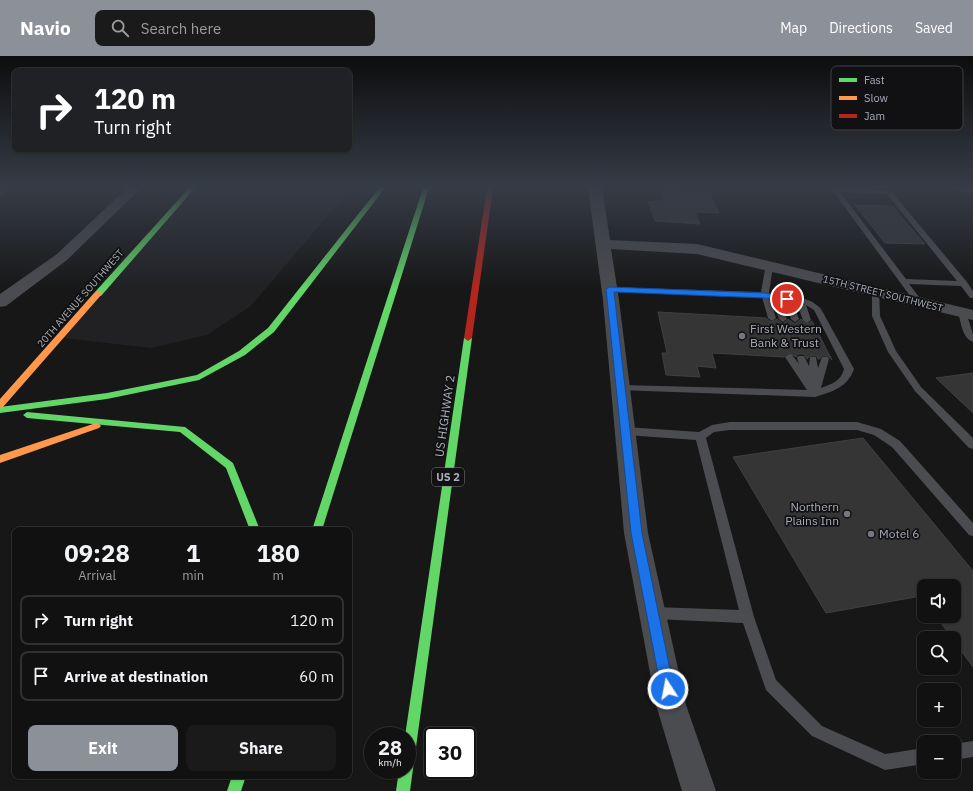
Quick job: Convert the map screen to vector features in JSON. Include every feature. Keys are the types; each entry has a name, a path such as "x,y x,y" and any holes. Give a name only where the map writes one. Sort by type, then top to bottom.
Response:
{"main road":[{"name":"20TH AVENUE SOUTHWEST","path":"0,405 162,222"},
{"path":"0,411 107,396 199,377 242,353 271,330 355,222"},
{"path":"318,527 415,222"},
{"name":"US HIGHWAY 2","path":"413,727 485,222"},
{"path":"0,411 182,429 230,466 254,527"},
{"path":"0,459 104,422"},
{"path":"234,791 237,779"},
{"path":"403,791 405,779"}],"street":[{"path":"0,302 62,257 98,222"},
{"path":"601,222 610,289 636,533 671,705 699,791"},
{"name":"15TH STREET SOUTHWEST","path":"604,244 697,249 967,314"}],"lane":[{"path":"859,222 919,302"},
{"path":"914,222 973,296"},
{"path":"769,266 765,295 772,318"},
{"path":"904,281 964,284"},
{"path":"610,289 765,295 800,301 812,305 817,309 849,369 847,378 840,384 815,394 621,388"},
{"path":"875,291 876,316 892,352 918,389 973,446"},
{"path":"775,297 783,318"},
{"path":"787,299 795,319"},
{"path":"800,301 807,320"},
{"path":"967,314 969,335 973,339"},
{"path":"789,358 815,394"},
{"path":"801,358 815,394"},
{"path":"813,359 815,394"},
{"path":"815,394 825,360"},
{"path":"626,432 700,436 712,429 730,426 857,426 877,432 896,444 973,531"},
{"path":"700,436 748,617 771,685 817,730 885,762 917,757"},
{"path":"652,613 748,617"},
{"path":"961,751 973,749"}],"shaded area":[{"path":"166,222 322,222 251,306 207,335 151,348 63,338"}],"building":[{"path":"675,222 699,222 700,224"},
{"path":"869,222 906,222 925,244 885,243"},
{"name":"First Western Bank & Trust","path":"658,312 766,318 771,322 777,319 783,324 788,319 795,324 801,319 807,324 812,321 832,360 828,356 821,356 820,359 818,359 817,356 810,356 807,359 804,354 798,354 796,357 789,353 784,357 712,353 716,368 697,366 700,377 666,375 662,353 667,353"},
{"path":"973,373 973,413 936,378"},
{"name":"Northern Plains Inn","path":"863,438 973,571 973,667 961,651 961,631 947,631 941,623 961,623 961,579 917,579 917,597 826,613 733,457"}],"traffic: fast":[{"path":"98,294 162,222"},
{"path":"0,410 107,396 199,377 242,353 271,330 355,222"},
{"path":"318,527 415,222"},
{"path":"413,727 468,338"},
{"path":"27,415 182,429 230,466 254,527"},
{"path":"234,791 238,779"},
{"path":"403,791 405,779"}],"traffic: slow":[{"path":"0,405 98,294"},
{"path":"0,459 96,426"}],"traffic: jam":[{"path":"468,338 485,222"}],"place":[{"name":"First Western Bank & Trust","path":"742,336"},
{"name":"Northern Plains Inn","path":"847,514"},
{"name":"Motel 6","path":"871,534"}],"route":[{"path":"668,689 636,533 610,289 765,295 787,299"}]}
